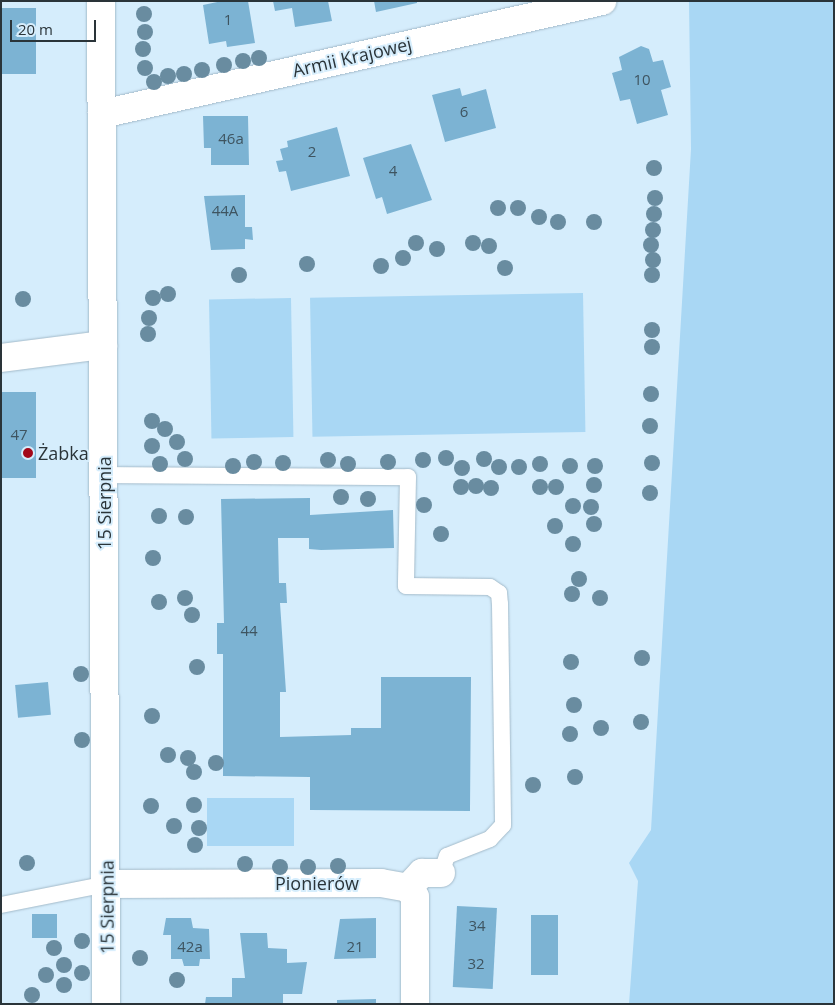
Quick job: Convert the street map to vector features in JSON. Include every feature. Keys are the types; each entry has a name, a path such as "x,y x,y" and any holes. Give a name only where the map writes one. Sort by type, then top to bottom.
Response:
{"street":[{"name":"15 Sierpnia","path":"101,1 107,884 106,1004"},
{"name":"Armii Krajowej","path":"102,114 602,1"},
{"path":"1,358 103,345"},
{"path":"416,1004 415,897 408,888 422,873 441,873"},
{"name":"Pionierów","path":"107,884 382,883 408,888"}],"lane":[{"path":"104,475 408,476 406,586 490,587 498,593 500,604 506,811 503,826 490,839 447,856 441,873"},
{"path":"1,905 107,884"}],"shaded area":[{"path":"689,1 834,1 834,1004 629,1004 638,881 629,863 651,830 691,149"},
{"path":"583,293 585,432 312,437 310,298"},
{"path":"291,298 293,437 211,438 209,299"},
{"path":"207,798 294,798 294,846 207,846"}],"building":[{"path":"222,1 248,1 255,43 227,47 226,41 209,44 203,5"},
{"path":"273,1 328,1 332,21 295,27 292,8 275,11"},
{"path":"374,1 417,1 417,3 376,12"},
{"path":"1,8 36,8 36,74 1,74"},
{"path":"641,46 649,49 653,62 663,60 671,87 661,90 668,115 637,124 630,99 620,101 612,73 622,70 619,57"},
{"path":"460,88 462,96 486,89 496,128 445,142 432,95"},
{"path":"203,116 248,116 249,165 211,165 211,148 204,148"},
{"path":"337,127 350,176 291,191 286,171 279,172 276,161 283,160 280,149 288,147 287,141"},
{"path":"411,144 432,200 387,214 382,197 376,199 363,158"},
{"path":"245,195 245,227 252,227 253,240 245,239 245,249 211,250 204,196"},
{"path":"1,392 36,392 36,478 1,478"},
{"path":"310,498 310,515 393,510 394,548 309,549 309,538 278,538 279,583 286,583 287,603 280,603 286,692 280,692 280,737 351,735 351,728 381,728 381,677 471,677 470,811 310,810 310,777 223,776 223,654 217,654 217,623 224,623 221,499"},
{"path":"48,682 51,715 18,718 15,685"},
{"path":"457,906 497,908 493,989 453,987"},
{"path":"32,914 57,914 57,938 32,938"},
{"path":"531,915 558,915 558,975 531,975"},
{"path":"166,918 191,918 193,928 209,929 210,959 200,959 199,966 184,966 182,959 171,959 171,935 163,935"},
{"path":"376,918 376,958 334,959 340,919"},
{"path":"240,933 267,933 268,948 287,949 287,963 307,962 302,994 283,994 283,1004 205,1004 206,997 232,997 232,978 245,978"},
{"path":"376,999 376,1004 337,1004 337,1000"}],"place":[{"name":"Żabka","path":"28,453"}]}
